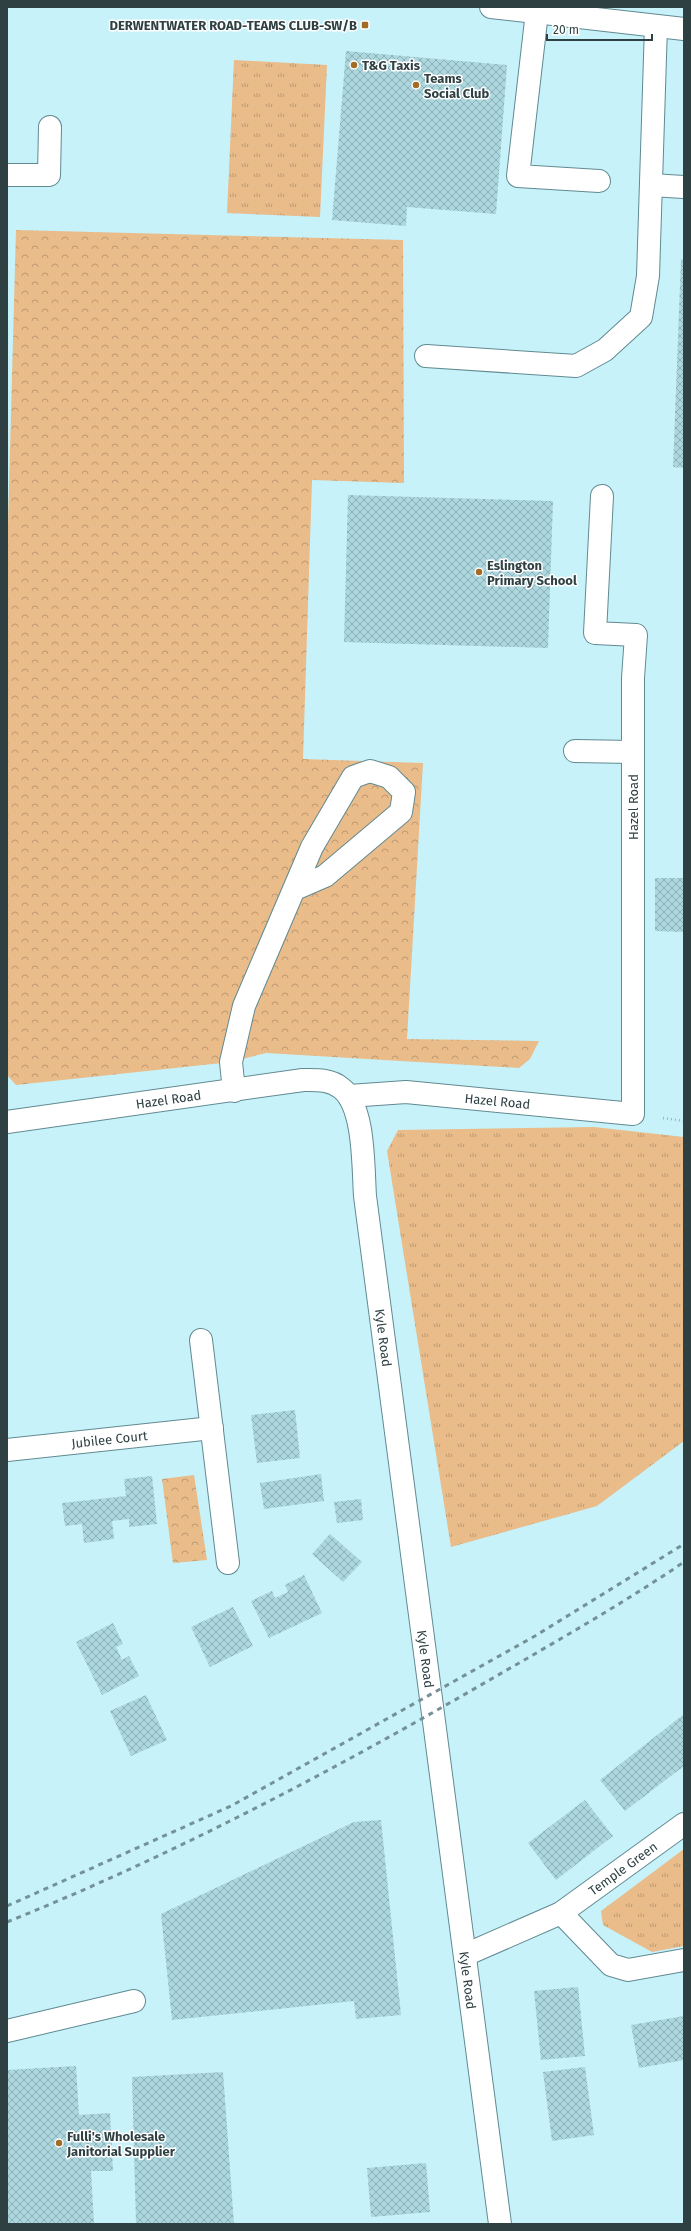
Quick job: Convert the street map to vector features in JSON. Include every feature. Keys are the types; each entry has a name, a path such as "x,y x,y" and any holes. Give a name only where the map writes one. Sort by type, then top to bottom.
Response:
{"street":[{"path":"491,7 684,29"},
{"path":"537,12 518,176 599,181"},
{"path":"426,356 576,366 605,350 641,317 648,276 656,26"},
{"path":"7,175 49,176 50,126"},
{"path":"651,185 684,187"},
{"name":"Hazel Road","path":"7,1122 303,1080 330,1081 341,1088 349,1096 406,1092 634,1114 633,678 636,635 595,633 602,496"},
{"path":"575,751 633,752"},
{"path":"234,1091 231,1062 244,1006 312,847 353,777 370,771 389,777 404,792 401,812 325,876 295,889"},
{"name":"Kyle Road","path":"349,1096 355,1105 360,1130 365,1196 500,2224"},
{"path":"201,1340 228,1564"},
{"name":"Jubilee Court","path":"7,1450 212,1428"},
{"name":"Temple Green","path":"465,1954 561,1913 684,1824"},
{"path":"561,1913 611,1965 628,1970 684,1960"},
{"path":"7,2031 134,2001"}],"green space":[{"path":"234,60 327,65 320,217 227,213"},
{"path":"16,230 403,240 404,483 312,480 303,759 423,763 407,1039 539,1041 530,1059 519,1068 266,1053 231,1062 16,1085 7,1075 7,561"},
{"path":"594,1127 684,1137 684,1441 597,1506 451,1547 387,1151 398,1130"},
{"path":"194,1475 207,1560 173,1563 162,1479"},
{"path":"684,1849 684,1946 652,1952 603,1925 601,1911"}],"building":[{"path":"346,51 507,65 496,214 407,207 406,226 332,220"},
{"path":"681,259 684,260 684,468 673,467"},
{"path":"348,495 553,501 548,648 344,642"},
{"path":"655,878 684,878 684,932 655,931"},
{"path":"295,1410 300,1458 257,1463 251,1415"},
{"path":"321,1474 324,1501 264,1509 260,1483"},
{"path":"152,1476 157,1524 129,1527 129,1519 112,1521 114,1539 84,1543 82,1524 65,1526 62,1503 126,1496 124,1479"},
{"path":"361,1499 363,1520 337,1523 334,1502"},
{"path":"330,1534 362,1562 343,1582 312,1554"},
{"path":"304,1575 322,1613 269,1638 251,1601 272,1591 275,1598 288,1592 285,1585"},
{"path":"233,1607 253,1646 210,1667 191,1627"},
{"path":"113,1623 123,1644 116,1647 122,1660 129,1656 139,1676 102,1695 76,1642"},
{"path":"146,1695 167,1740 131,1756 110,1711"},
{"path":"684,1714 684,1766 625,1811 600,1780"},
{"path":"585,1800 613,1836 556,1880 528,1843"},
{"path":"381,1820 401,2015 356,2019 354,2001 172,2020 161,1914 354,1822"},
{"path":"578,1987 585,2056 541,2060 534,1991"},
{"path":"684,2016 684,2060 639,2068 631,2025"},
{"name":"Fulli's Wholesale Janitorial Supplier","path":"76,2066 79,2115 110,2113 113,2171 91,2171 94,2224 7,2224 7,2070"},
{"path":"585,2067 594,2135 552,2141 543,2072"},
{"path":"223,2072 234,2224 136,2224 132,2077"},
{"path":"426,2163 430,2212 371,2217 367,2168"}],"railway":[{"path":"7,1906 231,1806 535,1636 684,1544"},
{"path":"7,1922 70,1896 194,1839 315,1777 434,1712 541,1650 661,1578 684,1562"}],"place":[{"name":"DERWENTWATER ROAD-TEAMS CLUB-SW/B","path":"365,25"},
{"name":"T&G Taxis","path":"354,65"},
{"name":"Teams Social Club","path":"416,85"},
{"name":"Eslington Primary School","path":"479,572"},
{"name":"Fulli's Wholesale Janitorial Supplier","path":"59,2143"}]}
